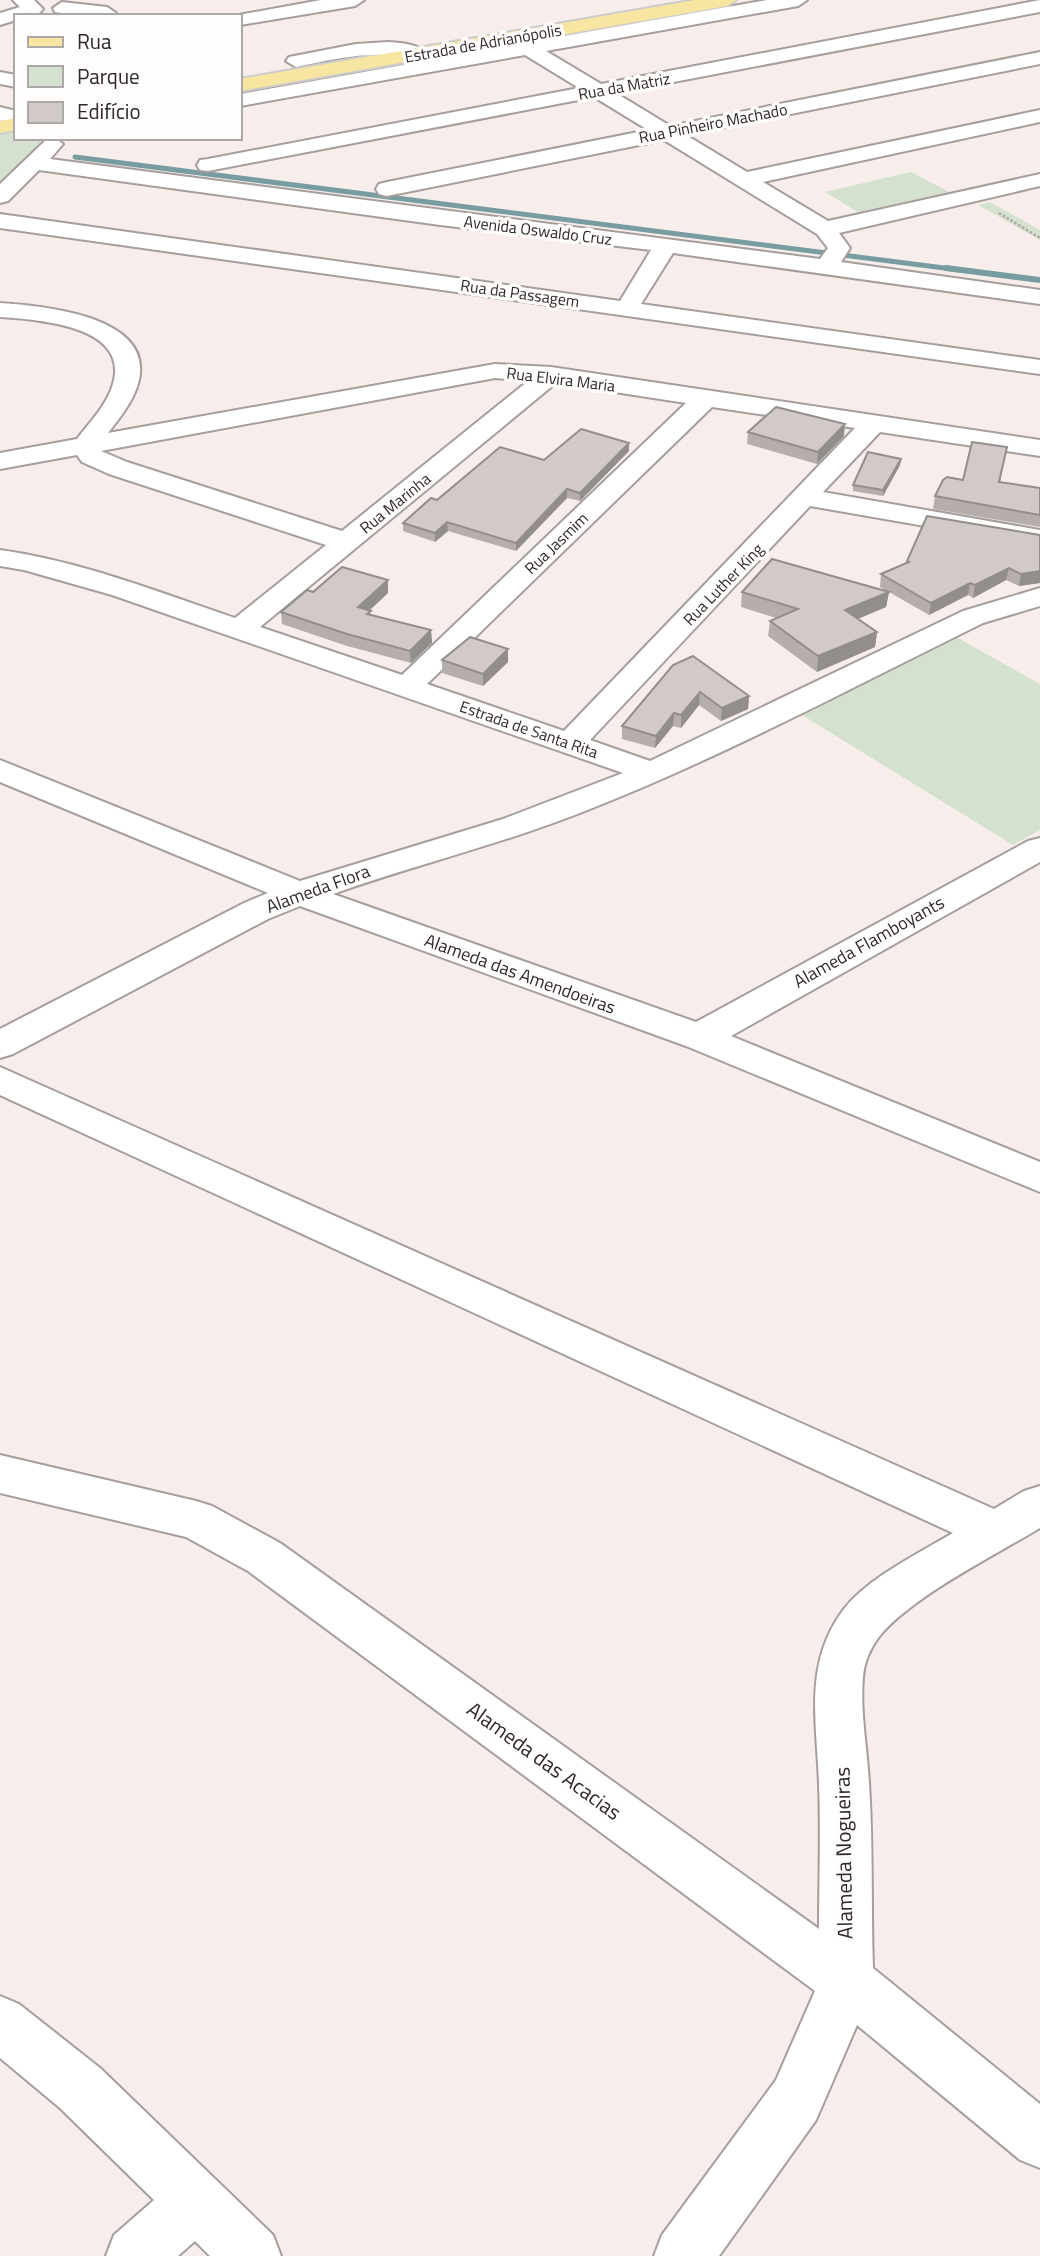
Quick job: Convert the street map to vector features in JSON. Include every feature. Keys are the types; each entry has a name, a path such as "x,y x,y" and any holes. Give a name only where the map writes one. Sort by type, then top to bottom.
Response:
{"main road":[{"name":"Estrada de Adrianópolis","path":"242,85 417,54 519,43 579,26 727,0"}],"street":[{"path":"22,0 34,9 25,14"},
{"path":"236,14 249,0"},
{"path":"242,19 355,0"},
{"path":"579,26 581,19 587,14 645,0"},
{"path":"242,100 519,43 798,0"},
{"path":"46,14 66,4 110,10"},
{"name":"Rua da Matriz","path":"208,165 598,90 717,70 1040,6"},
{"path":"519,43 743,180 831,252 963,198 1040,180"},
{"path":"296,61 380,48 396,48 417,54"},
{"name":"Rua Pinheiro Machado","path":"387,189 1040,58"},
{"path":"743,180 1040,116"},
{"path":"0,195 46,151 208,165 290,176"},
{"name":"Avenida Oswaldo Cruz","path":"46,151 440,218 666,245 892,255"},
{"name":"Avenida Oswaldo Cruz","path":"359,185 455,198"},
{"name":"Avenida Oswaldo Cruz","path":"483,201 831,252 1040,297"},
{"name":"Rua da Passagem","path":"0,221 1040,366"},
{"path":"627,308 666,245"},
{"path":"0,310 57,315 91,325 116,342 127,359 127,378 117,402 85,446 91,456 118,468 346,542"},
{"name":"Rua Elvira Maria","path":"0,461 464,374 495,371 551,374 1040,447"},
{"name":"Rua Marinha","path":"238,630 551,374"},
{"name":"Rua Jasmim","path":"407,687 705,399"},
{"name":"Rua Luther King","path":"571,743 873,424"},
{"path":"805,497 1040,538"},
{"name":"Estrada de Santa Rita","path":"0,558 27,562 122,589 652,772"},
{"path":"652,772 973,617 1040,597"},
{"name":"Alameda das Amendoeiras","path":"0,770 298,893 699,1037 1036,1172"},
{"name":"Alameda Flora","path":"0,1045 257,911 298,893 539,818 652,772"},
{"name":"Alameda Flamboyants","path":"699,1037 1040,848"},
{"path":"0,1080 919,1498 996,1530"},
{"name":"Alameda das Acacias","path":"0,1474 195,1520 264,1557 846,1981 1040,2140"},
{"path":"919,1498 931,1531 930,1570"},
{"name":"Alameda Nogueiras","path":"683,2256 796,2100 822,2044 846,1981 844,1784 838,1708 839,1674 847,1645 862,1622 883,1603 930,1570 1040,1505"},
{"path":"0,2023 80,2088 252,2256"},
{"path":"135,2256 196,2201"}],"path":[{"path":"963,198 1040,237"}],"green space":[{"path":"14,130 14,140 53,140 0,189 0,133"},
{"path":"911,172 949,192 858,212 825,192"},
{"path":"990,202 1040,230 1040,240 978,205"},
{"path":"956,637 1040,684 1040,830 1013,845 802,715"}],"building":[{"path":"776,407 845,424 818,452 748,432"},
{"path":"581,429 629,443 580,493 567,489 516,543 447,522 435,533 403,523 431,498 437,500 500,447 544,460"},
{"path":"972,442 1007,447 999,482 1040,488 1040,515 935,496 947,477 963,480"},
{"path":"868,452 901,459 883,490 853,485"},
{"path":"927,516 1040,535 1040,571 1021,574 1009,568 975,585 970,583 931,603 881,574 909,562 907,561"},
{"path":"772,559 889,592 845,610 877,632 818,656 770,621 798,609 742,592"},
{"path":"342,567 388,580 358,607 371,611 367,614 431,630 410,651 281,612 307,590 313,592"},
{"path":"470,637 508,649 483,674 442,660"},
{"path":"693,656 749,696 722,708 700,692 681,715 674,713 656,736 622,726 673,665"}],"waterway":[{"path":"75,157 960,270"},
{"path":"946,268 1040,280"}]}
